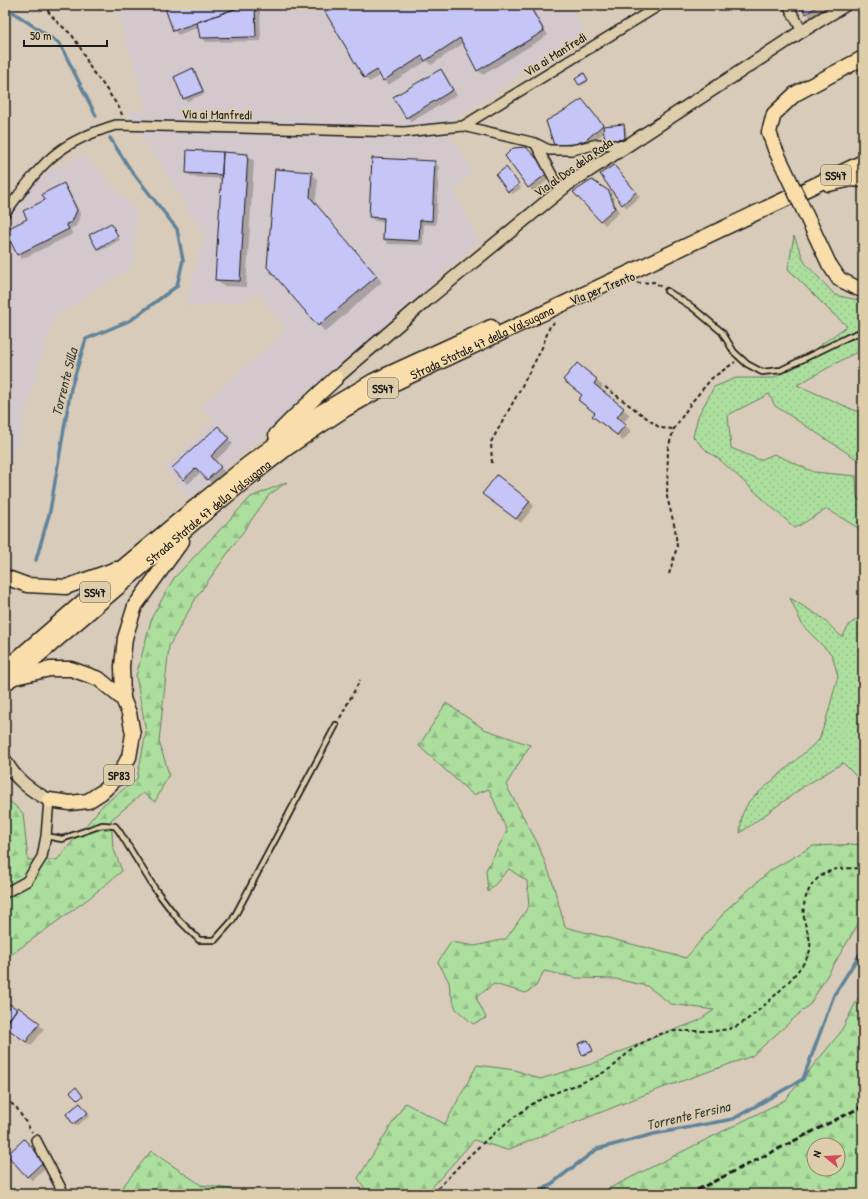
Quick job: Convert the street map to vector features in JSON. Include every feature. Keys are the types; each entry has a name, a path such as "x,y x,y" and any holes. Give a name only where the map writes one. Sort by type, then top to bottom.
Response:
{"highway":[{"path":"863,58 795,94 774,114 769,132 775,149 829,264 839,279 863,290"},
{"name":"Strada Statale 47 della Valsugana","path":"8,677 124,566 248,464 314,416 373,381 761,203 863,153"},
{"name":"Strada Statale 47 della Valsugana","path":"8,677 286,449 346,409 376,392 863,162"},
{"path":"809,188 852,179 863,180"},
{"path":"248,464 294,417 336,378"},
{"path":"123,699 122,666 125,638 135,606 198,520"},
{"path":"5,577 27,585 66,588 124,566"},
{"name":"SP83","path":"8,677 50,669 71,669 99,679 123,699 129,713 133,734 129,757 119,776 102,792 88,801 70,803 49,800"}],"main road":[{"name":"Via al Dos dela Roda","path":"336,378 428,299 560,190 802,31 845,5"},
{"name":"SP83","path":"5,760 22,783 49,800"}],"street":[{"name":"Via ai Manfredi","path":"463,126 660,5"},
{"path":"788,5 802,31"},
{"name":"Via ai Manfredi","path":"5,213 31,178 58,152 83,137 101,129 119,124 405,132 463,126 535,143 549,150 572,150 598,144 627,146"},
{"path":"535,143 560,190"},
{"path":"5,893 26,881 42,857 46,836 49,800"},
{"path":"36,1140 64,1194"}],"lane":[{"path":"667,292 692,307 722,332 734,352 747,364 762,372 781,370 863,331"},
{"path":"46,836 62,839 102,825 115,826 155,889 178,919 199,940 215,940 232,921 336,725"}],"path":[{"path":"43,5 72,35 92,71 120,109 122,119 119,124"},
{"name":"Via per Trento","path":"633,285 655,282 667,292"},
{"path":"492,463 491,442 541,350 550,326 555,322"},
{"path":"669,574 677,547 668,497 668,448 674,429 691,403 712,378 741,358"},
{"path":"605,387 660,428 674,429"},
{"path":"336,725 360,680"},
{"path":"433,1194 456,1167 482,1143 527,1108 547,1096 596,1076 611,1068 647,1040 669,1032 733,1028 745,1021 784,987 804,964 810,951 809,939 803,915 806,898 810,887 820,876 829,871 863,868"},
{"path":"5,1098 16,1107 36,1140"}],"shaded area":[{"path":"114,5 571,5 584,32 445,126 472,173 454,191 479,241 245,452 190,499 164,468 214,421 201,406 286,330 257,292 249,301 185,307 204,235 127,112 146,109 136,72"},
{"path":"84,154 136,211 133,266 53,318 5,485 5,218 41,174"}],"green space":[{"path":"794,236 805,263 835,295 863,301 863,350 851,355 797,385 863,414 863,463 775,406 769,394 728,415 731,448 760,460 774,454 814,472 856,476 857,498 863,502 863,531 827,509 795,528 719,459 708,452 693,437 698,416 714,387 736,378 774,378 847,326 788,269"},
{"path":"287,482 269,495 196,598 169,646 159,742 169,774 155,802 143,793 111,820 113,847 122,871 88,899 5,959 5,797 23,813 28,860 57,860 103,805 137,779 146,732 136,676 152,617 174,578 251,497"},
{"path":"790,598 821,617 842,637 850,624 863,615 863,783 843,763 803,787 740,833 742,815 749,801 819,740 838,676 832,655 803,626"},
{"path":"446,703 484,729 530,745 506,785 537,842 552,880 565,927 686,958 728,908 771,870 813,846 863,844 863,916 810,1004 752,1056 654,1091 507,1150 474,1140 426,1194 368,1194 358,1178 405,1103 445,1124 477,1065 515,1070 540,1079 592,1064 698,1021 714,1010 671,1004 647,986 616,979 577,978 544,971 536,986 526,993 494,984 476,997 486,1018 473,1024 456,1009 450,991 449,982 438,962 451,942 475,946 506,939 529,906 527,881 509,869 488,892 486,870 507,831 489,789 473,795 419,746"},
{"path":"863,989 863,1194 842,1194 842,1192 836,1194 598,1194 785,1100 840,1033"},
{"path":"151,1151 201,1185 230,1189 235,1194 127,1194 120,1190"}],"building":[{"path":"164,5 246,5 173,31"},
{"path":"246,5 255,6 256,37 200,38 197,22"},
{"path":"321,5 529,5 544,31 477,71 460,38 425,61 422,56 383,81 377,70 364,78"},
{"path":"800,5 819,5 806,14"},
{"path":"193,68 203,91 183,99 174,77"},
{"path":"441,69 453,90 406,118 393,97"},
{"path":"584,73 588,80 579,85 575,79"},
{"path":"582,99 603,125 586,140 575,144 554,145 546,121"},
{"path":"624,124 625,139 605,141 603,126"},
{"path":"526,147 549,172 528,188 505,156 513,148"},
{"path":"187,150 223,152 222,175 186,173"},
{"path":"223,152 248,154 240,281 215,280"},
{"path":"372,158 435,161 432,221 420,220 419,241 383,239 384,218 369,217"},
{"path":"614,165 636,192 622,205 600,174"},
{"path":"506,167 519,184 508,192 496,175"},
{"path":"275,169 312,172 310,197 377,276 318,326 267,267"},
{"path":"592,180 609,191 615,208 600,221 573,192"},
{"path":"64,183 77,210 72,222 66,224 69,229 17,255 5,230 27,219 23,211 45,200 42,194"},
{"path":"111,223 118,236 97,249 89,235"},
{"path":"577,363 597,379 594,384 624,408 617,417 626,424 617,435 592,416 595,413 578,400 582,395 563,380"},
{"path":"218,426 229,438 211,456 221,467 207,480 196,468 183,480 172,468"},
{"path":"497,475 530,501 516,519 482,494"},
{"path":"5,1001 17,1009 5,1026"},
{"path":"18,1007 40,1023 26,1042 5,1027"},
{"path":"588,1040 593,1051 582,1055 578,1044"},
{"path":"76,1087 83,1096 78,1100 70,1092"},
{"path":"80,1103 88,1113 73,1124 66,1114"},
{"path":"24,1139 44,1161 27,1177 7,1155"}],"waterway":[{"name":"Torrente Silla","path":"5,12 14,13 60,44 96,116"},
{"name":"Torrente Silla","path":"36,560 50,511 71,388 86,339 131,320 177,286 183,260 177,229 130,169 110,138"},
{"name":"Torrente Fersina","path":"538,1194 597,1149 654,1134 733,1119 803,1079 834,995 863,949"}],"railway":[{"path":"689,1194 863,1106"}]}
